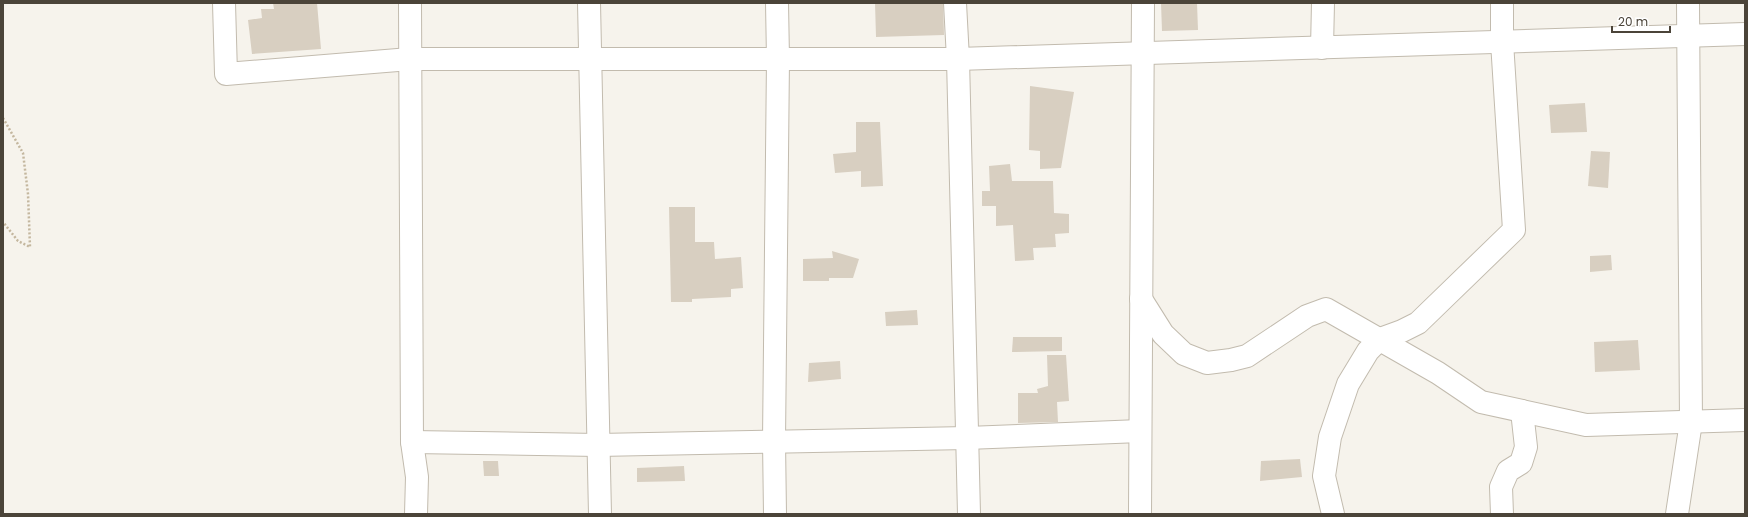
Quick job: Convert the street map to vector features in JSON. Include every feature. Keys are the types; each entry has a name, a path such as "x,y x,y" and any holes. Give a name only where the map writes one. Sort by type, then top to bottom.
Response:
{"street":[{"path":"224,3 226,74 410,59 958,60 1745,34"},
{"path":"410,3 412,442 417,478 416,514"},
{"path":"589,3 600,514"},
{"path":"775,514 774,441 778,59 777,3"},
{"path":"955,3 958,60 969,514"},
{"path":"1140,514 1143,3"},
{"path":"1322,48 1323,3"},
{"path":"1333,514 1324,476 1330,437 1348,384 1368,351 1380,339 1418,323 1514,230 1502,42 1502,3"},
{"path":"1677,514 1691,422 1688,3"},
{"path":"1141,299 1163,334 1184,354 1207,363 1247,356 1307,316 1326,309 1438,372 1481,402 1586,425 1745,420"},
{"path":"1502,514 1501,487 1508,471 1521,463 1526,447 1522,411"},
{"path":"412,442 598,444 966,438 1140,431"}],"path":[{"path":"3,118 23,153 28,194 30,247 18,241 3,222"}],"building":[{"path":"273,3 317,3 321,49 252,54 248,20 262,18 261,9 274,9"},
{"path":"875,3 943,3 944,35 876,37"},
{"path":"1161,3 1197,3 1198,30 1162,31"},
{"path":"1030,86 1074,92 1061,168 1040,169 1040,151 1029,150"},
{"path":"1585,103 1587,132 1551,133 1549,105"},
{"path":"856,122 880,122 883,186 861,187 861,171 835,173 833,154 856,152"},
{"path":"1591,151 1610,152 1608,188 1588,186"},
{"path":"1010,164 1012,181 1053,181 1054,213 1069,214 1069,233 1055,234 1056,247 1033,248 1034,260 1015,261 1013,225 996,226 996,206 982,206 982,191 990,191 989,166"},
{"path":"669,207 695,207 695,242 714,242 715,259 741,257 743,288 731,289 731,297 692,299 692,302 671,302"},
{"path":"832,251 859,259 853,278 829,278 829,281 803,281 803,259 833,258"},
{"path":"1611,255 1612,270 1590,272 1590,256"},
{"path":"917,310 918,325 886,326 885,312"},
{"path":"1013,337 1062,337 1062,351 1012,352"},
{"path":"1638,340 1640,370 1595,372 1594,342"},
{"path":"1047,355 1066,355 1069,401 1057,402 1058,422 1018,423 1018,393 1038,393 1037,389 1048,386"},
{"path":"840,361 841,379 808,382 809,363"},
{"path":"1300,459 1302,477 1260,481 1261,461"},
{"path":"483,461 498,461 499,476 484,476"},
{"path":"684,466 685,481 637,482 637,468"}]}
